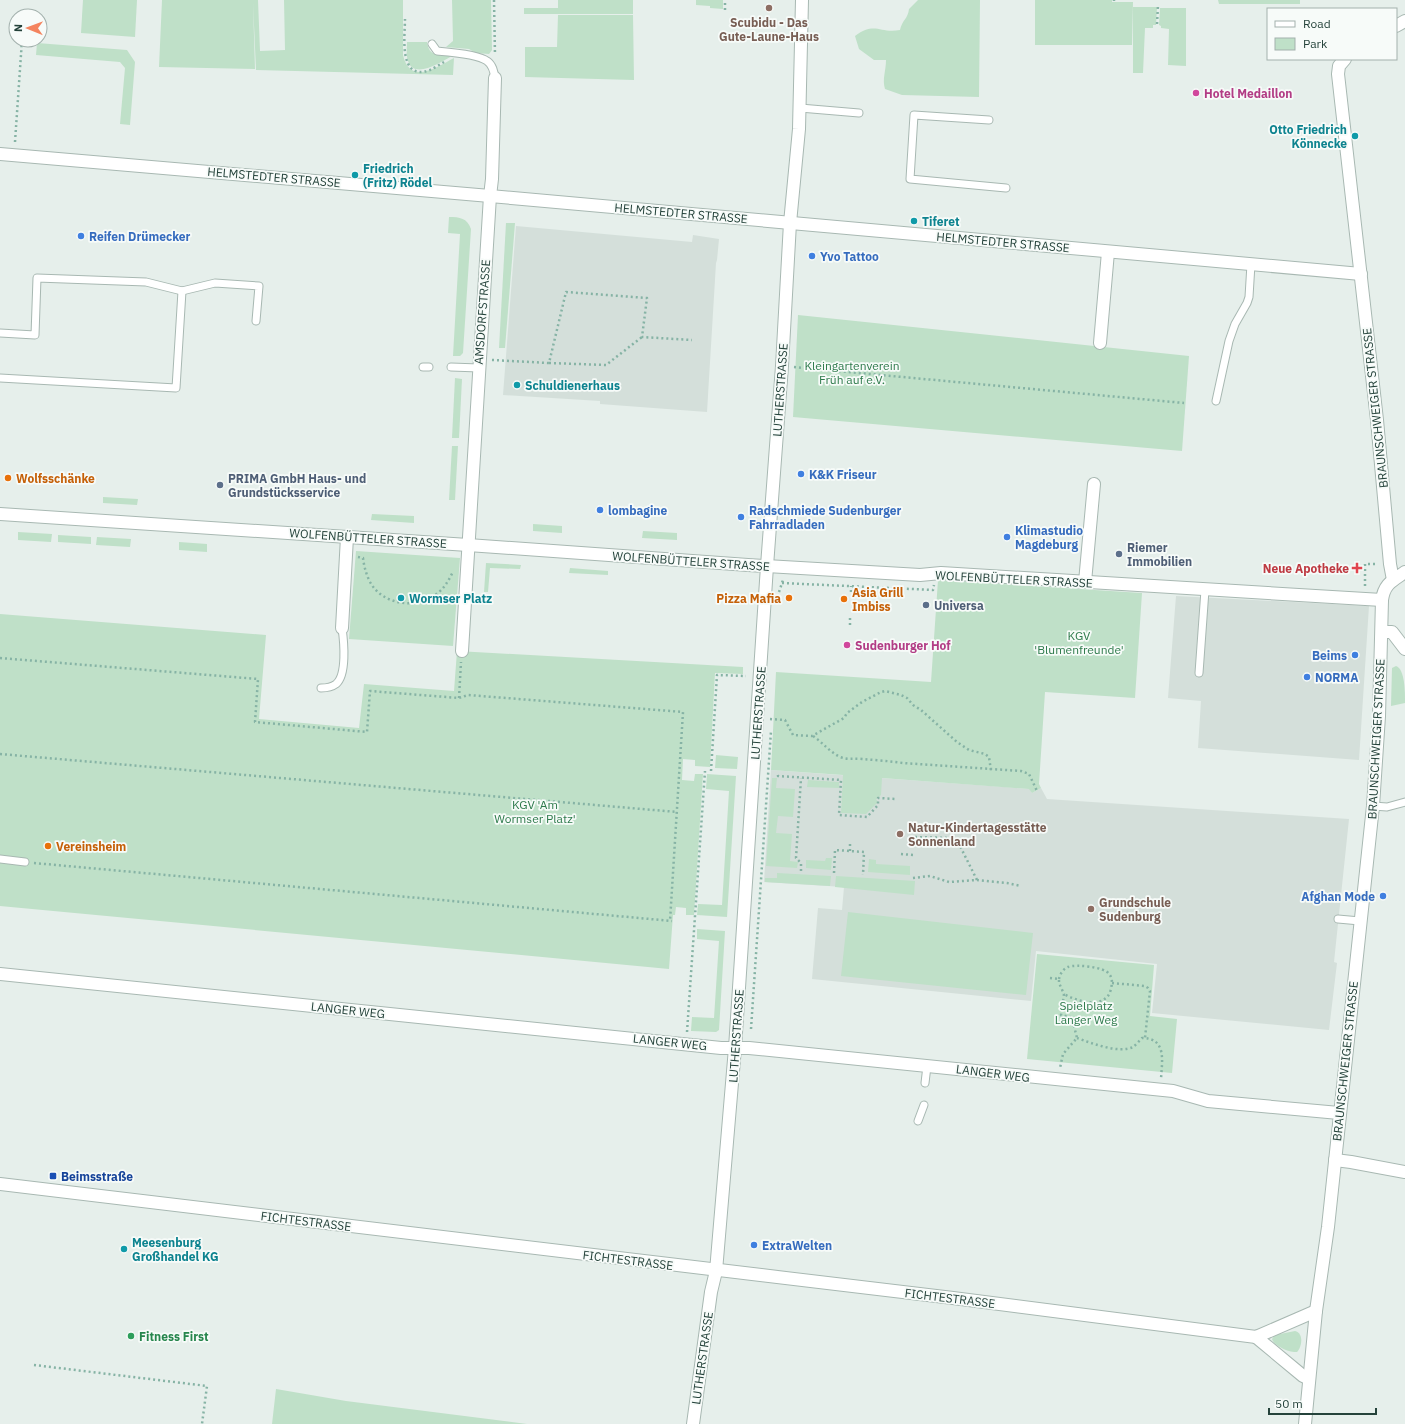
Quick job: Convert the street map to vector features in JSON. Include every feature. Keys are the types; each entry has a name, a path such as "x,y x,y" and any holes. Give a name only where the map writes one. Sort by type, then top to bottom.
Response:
{"street":[{"name":"LUTHERSTRASSE","path":"693,1424 716,1271 735,1048 767,566 782,366 790,223 799,129 802,0"},
{"name":"BRAUNSCHWEIGER STRASSE","path":"1305,1424 1316,1311 1328,1227 1373,806 1379,716 1382,600 1386,587 1393,580 1390,564 1361,274 1338,74 1340,66 1344,60"},
{"name":"AMSDORFSTRASSE","path":"468,545 492,179 496,78"},
{"name":"HELMSTEDTER STRASSE","path":"0,154 1361,274"},
{"path":"1100,343 1108,252"},
{"path":"1085,582 1094,484"},
{"name":"WOLFENBÜTTELER STRASSE","path":"0,514 783,567 920,575 940,573 1382,600"},
{"path":"342,628 347,537"},
{"path":"462,651 468,545"},
{"path":"1393,580 1405,572"},
{"path":"1382,632 1392,632 1405,649"},
{"name":"LANGER WEG","path":"0,974 687,1044 749,1048 1173,1091 1208,1101 1340,1113"},
{"path":"1335,1160 1405,1172"},
{"name":"FICHTESTRASSE","path":"0,1184 716,1271 953,1298 1256,1337"},
{"path":"1309,1379 1303,1376 1256,1337 1316,1311"}],"lane":[{"path":"432,44 437,51 460,53 487,61 492,67 496,78"},
{"path":"800,108 859,114"},
{"path":"989,120 914,115 910,179 1006,188"},
{"path":"1216,401 1234,324 1249,297 1251,264"},
{"path":"0,333 35,335 37,278 146,282 182,291 215,284 259,286 256,321"},
{"path":"0,378 176,388 182,291"},
{"path":"451,367 479,364"},
{"path":"1198,673 1205,590"},
{"path":"321,688 329,688 337,684 342,674 344,642 342,628"},
{"path":"1373,806 1387,807 1405,802"},
{"path":"0,859 26,862"},
{"path":"1338,920 1360,922"},
{"path":"925,1082 927,1066"},
{"path":"918,1121 924,1106"}],"path":[{"path":"494,0 496,78"},
{"path":"725,0 725,10"},
{"path":"1157,24 1158,5"},
{"path":"405,19 405,55 409,66 414,70 421,72 429,70 460,53"},
{"path":"14,155 21,48"},
{"path":"549,363 566,292 647,298 642,337"},
{"path":"479,364 549,363 606,365 642,337 692,340"},
{"path":"782,366 1184,403"},
{"path":"346,556 363,558 365,570 370,582 377,591 385,599 400,603 416,603 438,593 446,584 457,564 467,564"},
{"path":"1365,581 1365,564 1376,564"},
{"path":"778,600 782,583 783,567"},
{"path":"851,586 851,592"},
{"path":"850,615 850,625"},
{"path":"459,698 462,651"},
{"path":"0,658 258,679 255,722 366,732 370,691 459,698 468,695 683,712 681,770 677,812 671,921 26,862"},
{"path":"711,771 717,675 746,676"},
{"path":"812,736 844,718 847,713 862,702 885,691 906,698 957,742 969,750 985,754 989,757 991,770"},
{"path":"772,711 772,719 785,720 793,735 812,736 823,743 828,750 848,760 860,759 991,770 1021,771 1029,774 1037,791"},
{"path":"749,1048 771,727"},
{"path":"0,754 677,812"},
{"path":"687,1044 705,771"},
{"path":"778,774 778,776 840,780 839,815 867,816 878,805 878,798 896,799"},
{"path":"801,778 796,858 801,863 801,871"},
{"path":"915,837 951,838 958,840 977,880"},
{"path":"850,843 850,851"},
{"path":"834,873 835,850 850,851 864,852 863,875"},
{"path":"901,854 914,855"},
{"path":"913,878 930,876 949,882 977,880 1021,886"},
{"path":"1064,994 1076,1000 1098,1002 1104,1000 1108,996 1112,978 1109,972 1080,966 1068,967 1060,974 1059,983 1064,994 1061,1015 1070,1017 1077,1038"},
{"path":"1050,978 1059,979"},
{"path":"1112,983 1145,986 1150,991 1145,1038"},
{"path":"1077,1038 1102,1046 1125,1049 1133,1047 1141,1039 1145,1038 1156,1042 1161,1050 1161,1090"},
{"path":"1058,1080 1063,1054 1077,1038"},
{"path":"34,1365 207,1386 202,1424"}],"shaded area":[{"path":"516,226 692,242 693,235 719,239 716,263 707,412 600,404 600,401 503,395"},
{"path":"1176,596 1369,606 1359,760 1198,748 1201,701 1168,698"},
{"name":"Grundschule Sudenburg","path":"771,770 1030,789 1032,793 1041,788 1047,799 1349,819 1334,962 1337,963 1329,1030 1152,1013 1157,964 1036,951 1031,1001 812,979 818,908 842,910 844,887 764,882"}],"green space":[{"path":"83,0 137,0 135,37 81,33"},
{"path":"162,0 258,0 260,51 285,50 284,0 403,0 403,55 407,64 412,70 425,72 454,58 453,75 256,70 253,3 255,69 159,67"},
{"path":"452,0 491,0 492,50 489,54 476,53 469,49 446,47 453,41"},
{"path":"558,0 633,0 633,14 524,14 524,8 558,8"},
{"path":"696,0 723,0 723,9 696,5"},
{"path":"918,0 980,0 979,97 902,95 885,89 884,78 886,60 874,60 859,49 855,36 868,29 887,31 900,30 909,9"},
{"path":"1035,0 1112,0 1112,2 1133,2 1132,45 1035,45"},
{"path":"1218,0 1300,0 1300,4 1219,4"},
{"path":"1133,7 1157,7 1156,25 1153,25 1153,28 1145,28 1143,73 1133,73"},
{"path":"1160,8 1186,8 1186,66 1168,65 1169,29 1161,28 1159,25"},
{"path":"558,15 633,15 634,80 525,77 525,47 557,47"},
{"path":"407,42 427,42 432,53 452,56 428,68 416,69 411,66 408,61"},
{"path":"48,44 127,50 135,62 130,125 120,124 125,68 120,62 36,55 37,48 48,48"},
{"path":"449,217 457,217 465,220 471,229 463,353 460,356 453,356 460,234 448,233"},
{"path":"506,223 515,223 505,348 499,348"},
{"name":"Kleingartenverein Früh auf e.V.","path":"798,315 1189,356 1182,451 793,417"},
{"path":"455,378 462,379 459,438 452,438"},
{"path":"452,446 458,446 455,500 449,500"},
{"path":"103,497 138,499 137,505 103,503"},
{"path":"372,514 414,516 414,523 371,520"},
{"path":"533,524 562,526 562,533 533,531"},
{"path":"643,531 677,533 677,540 642,538"},
{"path":"18,532 52,534 51,542 18,540"},
{"path":"58,535 91,537 91,544 58,542"},
{"path":"97,537 131,539 130,547 96,545"},
{"path":"179,542 207,544 207,552 179,550"},
{"name":"Wormser Platz","path":"356,551 460,558 453,646 349,639"},
{"path":"486,563 521,565 520,569 490,568 488,592 484,592"},
{"path":"570,568 608,571 608,575 569,573"},
{"name":"KGV 'Blumenfreunde'","path":"938,580 1142,593 1135,698 1045,692 1039,784 1041,788 1032,793 1029,789 882,778 881,795 876,799 878,802 866,814 841,813 843,775 771,770 776,672 931,682"},
{"name":"KGV 'Am Wormser Platz'","path":"0,614 266,635 259,719 359,728 364,684 454,691 457,651 743,667 743,674 715,673 710,767 695,766 695,760 683,759 682,780 694,781 695,774 703,774 694,915 686,915 686,908 676,907 675,915 673,915 669,969 0,906"},
{"path":"1396,666 1399,668 1403,676 1405,703 1391,706 1392,668"},
{"path":"716,755 738,757 737,769 715,768"},
{"path":"707,774 736,776 727,917 697,915 698,904 722,905 729,791 706,789"},
{"path":"772,778 777,778 776,788 795,789 793,817 778,816 776,833 792,834 790,861 798,862 797,868 766,866"},
{"path":"808,780 839,782 839,788 807,787"},
{"path":"826,858 832,858 831,870 806,868 806,860 825,861"},
{"path":"869,859 876,860 876,864 910,866 910,875 868,872"},
{"path":"777,873 831,876 830,886 765,882 765,878 777,878"},
{"path":"836,876 915,881 914,895 835,887"},
{"path":"848,912 1033,933 1026,995 841,976"},
{"path":"697,929 725,931 719,1030 716,1032 691,1031 692,1017 714,1018 719,941 697,939"},
{"name":"Spielplatz Langer Weg","path":"1037,954 1154,965 1150,1016 1177,1019 1172,1073 1027,1059"},
{"path":"1295,1331 1300,1334 1301,1337 1300,1347 1297,1352 1290,1351 1273,1342 1272,1339 1275,1335"},
{"path":"276,1389 346,1401 527,1424 272,1424"}],"place":[{"name":"Scubidu - Das Gute-Laune-Haus","path":"769,8"},
{"name":"Hotel Medaillon","path":"1196,93"},
{"name":"Otto Friedrich Könnecke","path":"1355,136"},
{"name":"Friedrich (Fritz) Rödel","path":"355,175"},
{"name":"Tiferet","path":"914,221"},
{"name":"Reifen Drümecker","path":"81,236"},
{"name":"Yvo Tattoo","path":"812,256"},
{"name":"Schuldienerhaus","path":"517,385"},
{"name":"K&K Friseur","path":"801,474"},
{"name":"Wolfsschänke","path":"8,478"},
{"name":"PRIMA GmbH Haus- und Grundstücksservice","path":"220,485"},
{"name":"lombagine","path":"600,510"},
{"name":"Radschmiede Sudenburger Fahrradladen","path":"741,517"},
{"name":"Klimastudio Magdeburg","path":"1007,537"},
{"name":"Riemer Immobilien","path":"1119,554"},
{"name":"Neue Apotheke","path":"1357,568"},
{"name":"Wormser Platz","path":"401,598"},
{"name":"Pizza Mafia","path":"789,598"},
{"name":"Asia Grill Imbiss","path":"844,599"},
{"name":"Universa","path":"926,605"},
{"name":"Sudenburger Hof","path":"847,645"},
{"name":"Beims","path":"1355,655"},
{"name":"NORMA","path":"1307,677"},
{"name":"Natur-Kindertagesstätte Sonnenland","path":"900,834"},
{"name":"Vereinsheim","path":"48,846"},
{"name":"Afghan Mode","path":"1383,896"},
{"name":"Grundschule Sudenburg","path":"1091,909"},
{"name":"Beimsstraße","path":"53,1176"},
{"name":"ExtraWelten","path":"754,1245"},
{"name":"Meesenburg Großhandel KG","path":"124,1249"},
{"name":"Fitness First","path":"131,1336"}]}
